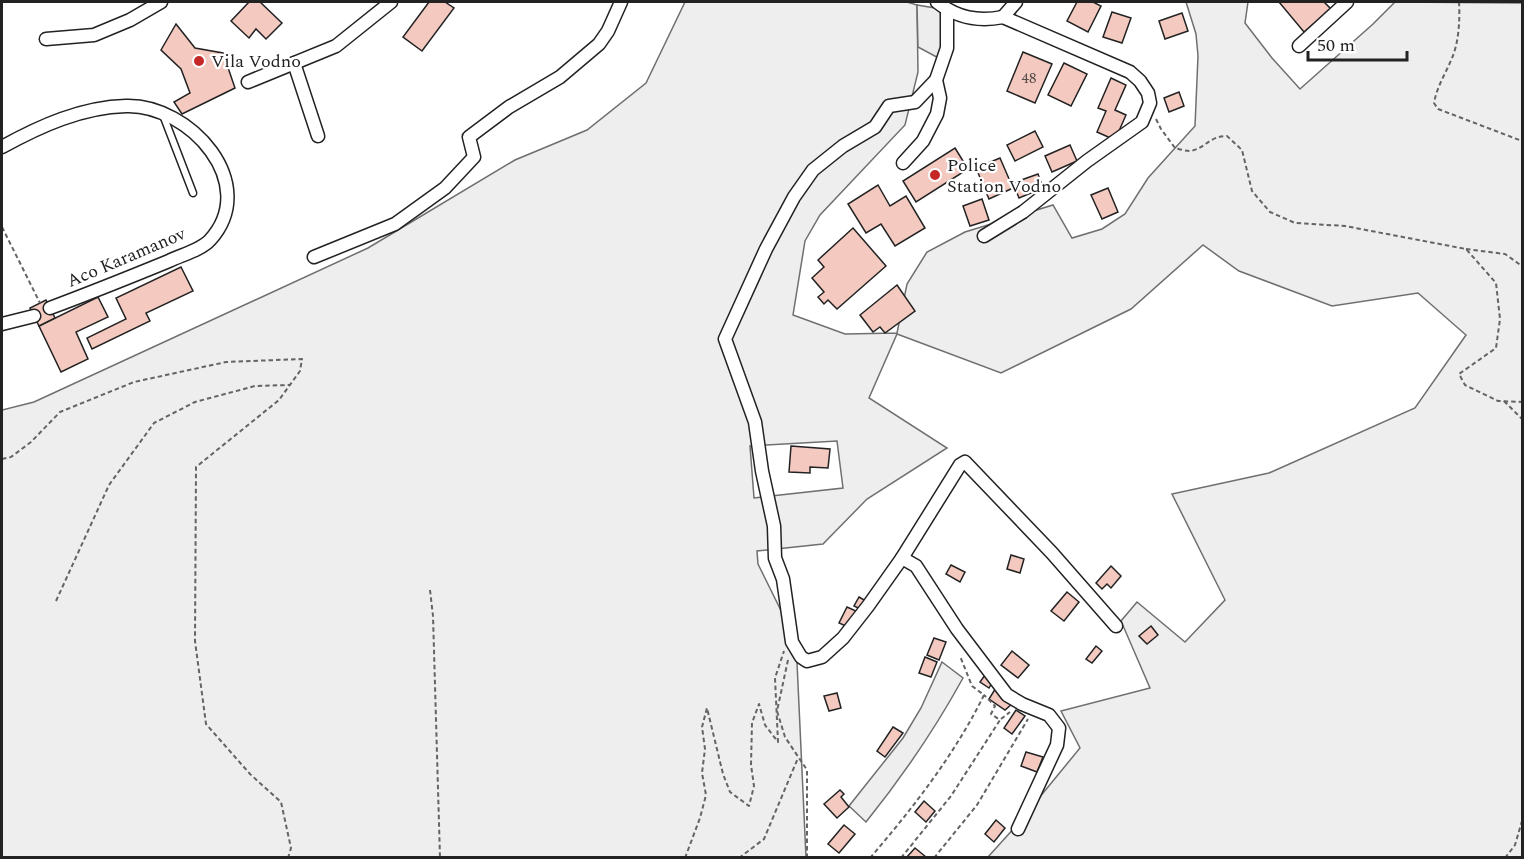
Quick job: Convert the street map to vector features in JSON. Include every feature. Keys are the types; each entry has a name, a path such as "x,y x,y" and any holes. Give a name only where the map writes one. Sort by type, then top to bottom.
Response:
{"street":[{"path":"46,39 94,35 130,20 161,2"},
{"path":"248,82 336,46 391,2"},
{"path":"314,257 395,224 445,188 474,157 469,137 509,107 561,77 598,44 608,31 621,2"},
{"path":"1003,17 1016,2"},
{"path":"1299,46 1347,2"},
{"path":"942,6 973,20 1003,17 1130,72 1148,93 1150,104 1142,122 1087,161 1023,212 984,236"},
{"path":"942,6 948,48 936,80 915,102 889,106 875,127 843,146 813,170 794,197 766,249 725,339 755,422 762,471 774,526 775,558 783,579 788,646 807,661 822,657 843,638 902,558 960,465 965,462 1052,553 1116,626"},
{"path":"294,63 318,136"},
{"path":"903,163 923,141 937,114 940,98 936,80"},
{"name":"Aco Karamanov","path":"2,147 45,124 106,108 128,105 163,114 187,126 197,134 214,156 226,185 228,199 223,221 208,242 184,254 45,306"},
{"path":"2,324 34,316"},
{"path":"902,558 916,566 957,629 1007,695 1049,715 1059,728 1057,745 1018,829"}],"lane":[{"path":"163,114 193,193"}],"path":[{"path":"1459,2 1460,19 1454,56 1436,91 1434,103 1438,108 1522,141"},
{"path":"1150,104 1161,129 1175,148 1190,151 1202,147 1217,136 1227,136 1242,150 1252,191 1270,212 1295,223 1345,226 1505,254 1522,266"},
{"path":"2,227 45,306"},
{"path":"1466,249 1496,283 1500,319 1496,348 1459,374 1465,385 1498,401 1522,402"},
{"path":"2,459 11,457 24,447 60,412 134,381 226,362 302,359 300,371 279,400 196,467 195,630 206,724 250,774 281,802 291,848 288,858"},
{"path":"56,600 109,485 154,423 195,402 255,386 290,384"},
{"path":"1504,401 1522,419"},
{"path":"430,590 434,616 440,858"},
{"path":"788,646 777,711 785,737 807,770 807,858"},
{"path":"686,858 706,795 702,773 705,749 702,727 707,708 723,774 730,792 749,806 754,786 751,765 752,723 759,704 765,725 778,742 775,678 788,646"},
{"path":"959,653 972,686 995,706 991,714 1000,720"},
{"path":"870,858 897,826 956,745 984,695"},
{"path":"901,858 951,796 1000,720 1019,708"},
{"path":"934,858 977,805 991,783 1029,719 1024,714"},
{"path":"739,858 765,839 798,758"},
{"path":"1505,858 1515,845 1522,821"}],"shaded area":[{"path":"685,2 907,2 917,5 918,72 905,125 820,215 805,241 793,315 845,334 897,333 907,284 927,252 965,232 1053,205 1072,238 1102,229 1125,214 1148,178 1195,126 1198,56 1196,34 1186,2 1248,2 1245,23 1300,89 1395,2 1522,3 1522,857 988,857 1080,748 1061,711 1150,688 1121,621 1137,602 1185,642 1225,600 1172,494 1269,473 1415,408 1466,335 1418,293 1332,306 1239,271 1203,245 1131,309 1001,373 897,334 869,398 947,448 867,499 823,544 757,551 758,564 796,641 806,857 2,857 2,410 34,402 368,248 515,160 587,130 646,83","holes":["837,441 843,488 754,498 750,446"]},
{"path":"917,5 947,10 944,61 918,47"},
{"path":"942,662 963,678 918,752 866,822 849,806 903,738 921,708"}],"building":[{"path":"249,2 260,2 282,23 266,39 256,29 249,38 231,21"},
{"path":"429,2 445,2 454,8 422,51 403,37"},
{"path":"1077,2 1093,2 1101,6 1088,32 1067,21"},
{"path":"1279,2 1324,2 1331,9 1304,32"},
{"path":"1112,12 1131,18 1122,43 1103,37"},
{"path":"1182,13 1188,31 1165,39 1159,21"},
{"name":"Vila Vodno","path":"176,24 195,48 223,53 235,88 182,114 174,102 190,93 181,69 161,50"},
{"path":"1023,52 1052,64 1035,103 1007,91"},
{"path":"1064,63 1087,74 1071,106 1048,95"},
{"path":"1111,78 1126,85 1115,110 1126,115 1115,140 1097,132 1106,111 1098,108"},
{"path":"1179,92 1184,106 1169,112 1164,98"},
{"path":"1035,131 1043,147 1015,161 1007,145"},
{"path":"1070,145 1077,161 1052,172 1045,156"},
{"name":"Police Station Vodno","path":"955,148 968,169 916,202 903,181"},
{"path":"1000,158 1013,188 989,199 976,168"},
{"path":"1038,174 1043,188 1019,198 1013,183"},
{"path":"878,185 890,206 906,196 925,228 895,246 881,224 866,233 848,204"},
{"path":"1108,188 1118,212 1102,219 1091,195"},
{"path":"982,199 989,220 970,226 963,206"},
{"path":"853,228 886,266 837,309 828,300 824,304 818,297 824,292 812,278 824,267 818,260"},
{"path":"181,267 193,291 146,313 150,321 92,349 87,338 126,319 116,298"},
{"path":"897,285 915,311 885,333 880,327 873,332 860,315"},
{"path":"98,297 108,317 76,332 88,359 61,372 39,326"},
{"path":"46,300 55,318 39,326 30,308"},
{"path":"791,446 830,449 828,468 810,467 810,473 789,472"},
{"path":"1011,555 1024,559 1020,573 1007,569"},
{"path":"951,565 965,572 960,582 946,574"},
{"path":"1111,566 1121,576 1111,588 1107,584 1102,589 1096,583"},
{"path":"1067,592 1079,602 1064,621 1051,611"},
{"path":"859,597 866,601 862,610 854,606"},
{"path":"847,607 856,611 848,627 839,623"},
{"path":"1151,626 1158,635 1147,644 1139,636"},
{"path":"934,638 946,642 939,660 927,655"},
{"path":"1096,646 1102,651 1092,663 1086,659"},
{"path":"1012,651 1029,665 1018,678 1001,665"},
{"path":"925,657 937,662 931,677 919,673"},
{"path":"985,675 993,681 989,688 980,682"},
{"path":"997,686 1012,704 1005,710 989,699"},
{"path":"837,693 841,708 829,711 824,696"},
{"path":"1016,710 1025,716 1012,734 1004,728"},
{"path":"893,727 903,733 885,757 877,751"},
{"path":"1026,752 1043,757 1037,772 1021,766"},
{"path":"840,790 844,794 841,797 849,807 837,818 824,804"},
{"path":"924,801 935,811 926,822 915,812"},
{"path":"996,820 1005,828 994,842 985,834"},
{"path":"844,825 855,834 839,853 828,844"},
{"path":"915,848 926,857 906,858"}],"place":[{"name":"Vila Vodno","path":"199,61"},
{"name":"Police Station Vodno","path":"935,175"}]}
